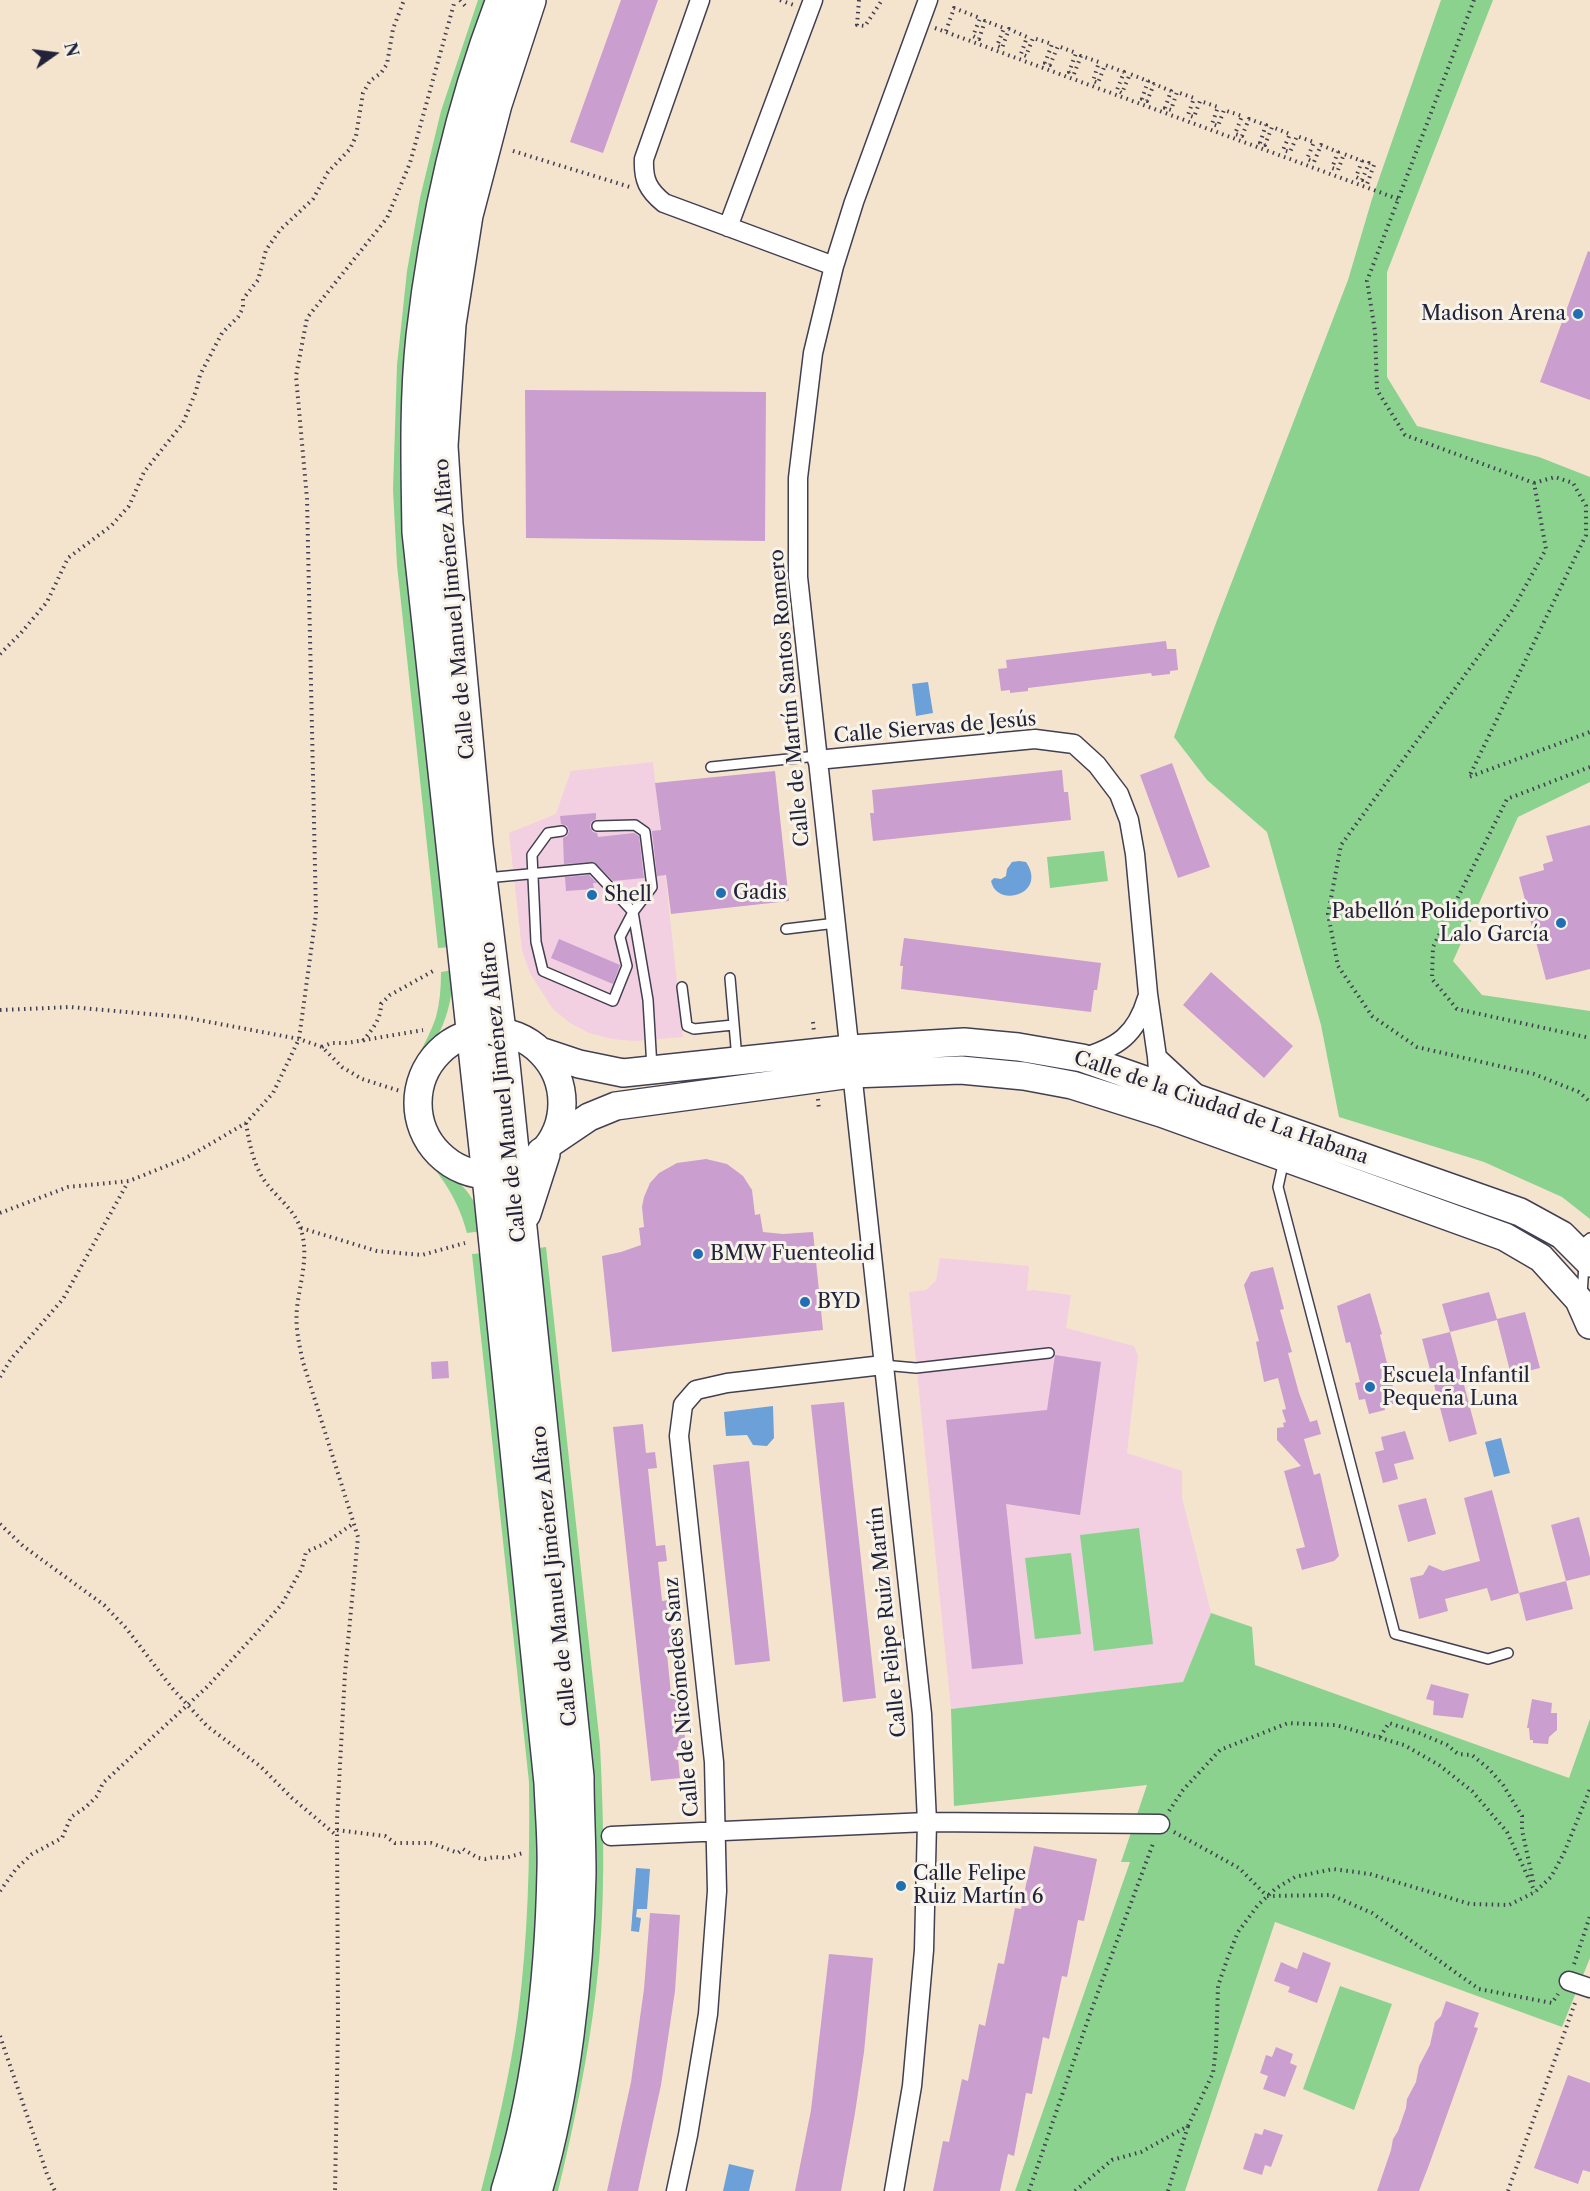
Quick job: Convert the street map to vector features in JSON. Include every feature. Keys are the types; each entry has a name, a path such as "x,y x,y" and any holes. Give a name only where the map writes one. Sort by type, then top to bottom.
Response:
{"highway":[{"name":"Calle de Manuel Jiménez Alfaro","path":"503,0 464,120 441,221 423,336 417,450 419,532 485,1031 501,1174 551,1783 554,1869 548,1977 537,2065 517,2163 508,2191"},
{"name":"Calle de Manuel Jiménez Alfaro","path":"485,1031 480,879 446,524 441,446 449,324 466,215 495,104 529,0"},
{"path":"519,1229 547,1148"},
{"name":"Calle de Manuel Jiménez Alfaro","path":"501,1174 519,1229 576,1777 579,1874 574,1962 564,2058 543,2164 535,2191"}],"street":[{"path":"700,0 644,159 643,174 652,194 664,203 834,266"},
{"path":"728,227 813,0"},
{"name":"Calle de Martín Santos Romero","path":"851,1062 798,577 798,478 813,354 834,266 854,202 927,0"},
{"name":"Calle Siervas de Jesús","path":"817,758 1035,740 1074,744 1097,765 1119,794 1129,819 1135,854 1159,1084"},
{"name":"Calle Siervas de Jesús","path":"1082,1058 1102,1052 1129,1034 1142,1014 1148,994"},
{"path":"501,1174 474,1174 448,1162 428,1140 422,1126 419,1097 427,1069 435,1057 458,1037 485,1031 529,1041 543,1052 557,1077 562,1096 561,1116 547,1148"},
{"name":"Calle de la Ciudad de La Habana","path":"501,1174 547,1148 589,1117 616,1106 964,1042 1018,1047 1082,1058 1520,1212 1576,1247"},
{"name":"Calle de la Ciudad de La Habana","path":"543,1052 623,1073 737,1061 851,1062 1024,1076 1072,1085 1147,1108 1529,1247 1542,1258 1579,1300 1586,1315"},
{"path":"1157,1057 1202,1099"},
{"name":"Calle Felipe Ruiz Martín","path":"851,1062 922,1714 927,1822 924,1950 913,2074 894,2191"},
{"path":"1147,1108 1159,1084"},
{"name":"Calle de Nicómedes Sanz","path":"676,2191 688,2135 708,2014 717,1891 714,1762 679,1436 683,1405 696,1390 727,1383 883,1365"},
{"path":"611,1836 927,1822 1160,1824"},
{"path":"1569,1981 1590,1988"}],"lane":[{"path":"711,767 817,758"},
{"path":"562,831 548,833 532,855 536,942 543,970 613,1001 627,966 620,937 633,912 652,887 645,832 635,825 597,826"},
{"path":"480,879 592,867 633,912 648,1000 652,1070"},
{"path":"786,929 836,922"},
{"path":"730,978 737,1061"},
{"path":"682,987 687,1026 694,1029 733,1025"},
{"name":"Calle de la Ciudad de La Habana","path":"1284,1157 1278,1187 1395,1634 1488,1659 1508,1653"},
{"path":"1576,1247 1586,1315"},
{"path":"883,1365 916,1368 1048,1353"}],"path":[{"path":"0,654 47,602 68,558 111,526 129,506 144,472 183,423 196,392 200,375 222,333 238,317 243,308 243,299 258,280 266,250 280,230 313,199 328,172 350,149 356,136 363,93 370,81 381,73 387,64 393,28 404,0"},
{"path":"0,1213 68,1187 129,1181 186,1158 246,1123 273,1093 298,1039 316,914 307,499 296,376 307,318 387,219 410,163 455,0"},
{"path":"460,0 467,8"},
{"path":"859,0 857,25 865,26 882,0"},
{"path":"1474,0 1367,281 1375,331 1377,390 1405,435 1534,483 1555,477 1573,483 1586,506 1586,535 1469,777 1590,732"},
{"path":"1365,187 1374,165 1369,163 1362,180 1356,177 1362,161 1344,154 1338,170 1332,168 1338,152 1321,145 1314,162 1307,159 1314,142 1297,136 1290,152 1283,150 1290,134 1272,127 1265,145 1260,143 1266,125 1249,119 1242,136 1236,134 1242,116 1224,110 1218,126 1212,124 1218,107 1200,100 1194,117 1188,115 1194,98 1177,92 1171,111 1165,108 1171,91 1154,84 1147,101 1142,99 1148,81 1130,74 1122,93 1117,90 1124,72 1105,65 1098,83 1093,81 1100,62 1081,56 1074,74 1069,72 1076,53 1058,46 1050,65 1045,63 1052,44 1034,38 1026,56 1020,54 1027,37 1009,29 1002,48 997,45 1004,28 985,21 978,39 973,36 980,18 954,8 946,32 1365,187 1398,199"},
{"path":"513,151 652,194"},
{"path":"1534,483 1546,549 1514,609 1341,845 1328,914 1338,966 1372,1016 1417,1047 1534,1074 1579,1092 1590,1102"},
{"path":"1590,766 1507,799 1433,947 1432,979 1457,1009 1590,1038"},
{"path":"363,1041 379,1019 381,1004 390,995 435,970"},
{"path":"0,1010 70,1007 183,1017 298,1039 322,1047 342,1067 362,1079 400,1091"},
{"path":"322,1047 332,1043 363,1041 423,1030"},
{"path":"246,1123 254,1159 264,1179 294,1215 301,1228 305,1259 297,1308 296,1333 358,1537 345,1673 337,1830 338,2027 335,2191"},
{"path":"0,1377 11,1359 63,1299 129,1181"},
{"path":"301,1228 377,1251 422,1255 465,1243"},
{"path":"0,1891 16,1869 33,1854 62,1838 71,1817 91,1801 103,1783 208,1686 282,1604 302,1568 306,1552 324,1544 354,1523"},
{"path":"0,1524 23,1546 104,1605 207,1726 260,1766 292,1798 337,1837"},
{"path":"1029,2191 1087,2022 1160,1824 1183,1790 1220,1750 1288,1723 1336,1725 1404,1745 1439,1765 1473,1791 1508,1832 1535,1892"},
{"path":"1380,1737 1389,1723 1419,1732 1447,1745 1458,1754 1472,1755 1489,1769 1503,1785 1521,1816 1535,1892"},
{"path":"1168,2191 1188,2126 1213,2073 1218,1986 1238,1932 1267,1896 1295,1877 1333,1869 1370,1874 1470,1904 1509,1905 1535,1892 1551,1877 1564,1853 1590,1789"},
{"path":"1160,1824 1239,1868 1267,1896 1331,1895 1372,1913 1479,1989 1552,2003 1569,1981 1590,1917"},
{"path":"337,1830 385,1836 395,1843 431,1843 458,1853 463,1849 478,1858 485,1859 505,1858 523,1853"},
{"path":"1508,2191 1577,1997 1569,1981"},
{"path":"0,2036 47,2174 55,2191"},
{"path":"1075,2191 1112,2160 1141,2152 1188,2126"}],"shaded area":[{"name":"Shell","path":"653,762 683,1037 634,1041 612,1039 589,1033 570,1023 552,1008 530,973 522,950 509,833 556,814 571,771"},
{"path":"940,1258 1029,1266 1027,1291 1071,1295 1066,1328 1134,1346 1138,1356 1127,1453 1182,1471 1182,1498 1211,1613 1183,1682 951,1709 909,1292 926,1290 936,1281"}],"green space":[{"path":"478,0 492,0 455,113 452,947 438,948 397,565 393,490 397,365 407,271 420,198 441,111"},
{"path":"1441,0 1493,0 1387,272 1387,377 1417,426 1539,457 1590,477 1590,782 1518,817 1453,961 1482,995 1590,1011 1590,1219 1562,1197 1484,1162 1339,1117 1321,1025 1267,832 1207,780 1174,737 1348,280 1372,199"},
{"path":"1104,851 1108,881 1050,888 1047,857"},
{"path":"453,970 448,1010 437,1036 416,1066 411,1082 409,1106 411,1122 422,1146 466,1190 477,1208 482,1231 467,1233 448,1189 411,1136 404,1113 406,1084 436,1017 441,972"},
{"path":"546,1247 600,1745 603,1837 603,1898 596,1990 580,2091 558,2191 544,2191 532,1249"},
{"path":"486,1253 531,1672 542,1893 522,2074 495,2191 481,2191 502,2104 518,2016 528,1899 529,1782 472,1254"},
{"path":"1139,1528 1153,1644 1094,1651 1080,1535"},
{"path":"1071,1553 1081,1634 1035,1639 1025,1558"},
{"path":"1211,1613 1252,1627 1255,1665 1569,1778 1590,1719 1590,1958 1562,2027 1275,1922 1185,2191 1015,2191 1130,1862 1121,1862 1147,1785 954,1806 951,1709 1183,1682"},
{"path":"1340,1986 1392,2004 1354,2110 1303,2089"}],"water":[{"path":"928,682 933,713 916,716 912,684"},
{"path":"1012,862 1026,862 1031,873 1031,882 1026,889 1011,896 995,890 991,881 994,878 1001,879 1006,876 1007,869"},
{"path":"773,1406 774,1438 767,1446 753,1445 747,1435 726,1436 724,1412"},
{"path":"1501,1438 1510,1473 1494,1477 1485,1442"},
{"path":"636,1868 650,1869 647,1909 637,1909 636,1917 641,1918 639,1932 631,1931"},
{"path":"729,2164 754,2170 749,2191 723,2191"}],"building":[{"path":"621,0 658,0 603,153 570,142"},
{"name":"Madison Arena","path":"1588,251 1590,252 1590,400 1540,382"},
{"path":"525,390 766,392 765,541 526,538"},
{"path":"1166,641 1167,649 1176,649 1178,670 1170,671 1170,674 1152,676 1151,673 1028,688 1028,691 1010,693 1010,690 1001,691 998,669 1007,668 1006,660"},
{"path":"1172,763 1210,867 1178,878 1140,775"},
{"path":"1062,770 1064,792 1068,792 1071,820 873,841 870,813 874,813 872,790"},
{"path":"775,771 789,901 671,914 666,875 657,876 652,831 661,830 655,783"},
{"path":"596,813 596,819 591,822 590,827 598,837 634,833 639,836 644,878 613,881 594,862 564,864 563,838 569,831 567,826 561,824 560,816"},
{"name":"Pabellón Polideportivo Lalo García","path":"1590,825 1590,969 1546,980 1519,877 1544,870 1543,864 1553,861 1546,836"},
{"path":"589,875 597,883 593,883 594,889 566,891 565,877"},
{"path":"904,938 1101,963 1091,1012 901,989 903,966 900,966"},
{"path":"559,939 620,965 613,984 551,958"},
{"path":"1211,972 1293,1046 1264,1078 1183,1005"},
{"name":"BMW Fuenteolid","path":"706,1159 727,1164 743,1176 752,1190 755,1215 760,1214 763,1232 783,1234 813,1232 823,1330 612,1352 602,1256 641,1245 639,1228 644,1227 642,1207 644,1197 650,1183 659,1173 677,1163"},
{"path":"1273,1267 1284,1309 1280,1310 1292,1352 1288,1353 1299,1393 1310,1422 1317,1420 1321,1434 1304,1439 1314,1475 1320,1473 1339,1556 1334,1561 1302,1570 1296,1549 1305,1547 1284,1471 1301,1466 1277,1440 1277,1428 1284,1427 1283,1423 1286,1422 1282,1410 1286,1409 1278,1378 1264,1382 1256,1342 1259,1341 1244,1285 1251,1272"},
{"path":"1489,1292 1497,1319 1525,1312 1540,1368 1511,1375 1497,1320 1450,1332 1442,1304"},
{"path":"1370,1293 1382,1334 1380,1335 1397,1403 1384,1406 1385,1410 1369,1414 1365,1399 1359,1400 1355,1383 1360,1382 1350,1342 1346,1343 1337,1306"},
{"path":"1450,1332 1477,1434 1449,1442 1422,1339"},
{"path":"1055,1355 1101,1362 1080,1515 1006,1504 1023,1664 972,1669 946,1420 1047,1410"},
{"path":"448,1361 449,1378 432,1379 431,1362"},
{"path":"844,1402 876,1698 843,1702 811,1405"},
{"path":"643,1424 646,1453 655,1452 657,1468 648,1469 656,1546 665,1545 667,1561 658,1562 662,1601 668,1600 672,1638 675,1638 676,1653 667,1654 671,1694 678,1693 686,1746 677,1747 680,1778 651,1781 613,1427"},
{"path":"1405,1431 1414,1459 1394,1464 1398,1479 1383,1483 1375,1452 1384,1450 1381,1437"},
{"path":"749,1461 770,1661 735,1665 713,1465"},
{"path":"1492,1490 1519,1593 1491,1601 1487,1588 1445,1599 1448,1611 1419,1619 1410,1578 1423,1575 1429,1565 1443,1571 1480,1561 1464,1498"},
{"path":"1426,1498 1436,1534 1408,1542 1398,1505"},
{"path":"1579,1517 1590,1558 1590,1575 1566,1581 1551,1525"},
{"path":"1566,1581 1573,1609 1526,1621 1519,1593"},
{"path":"1431,1684 1469,1694 1463,1718 1433,1715 1434,1701 1426,1699"},
{"path":"1532,1699 1552,1703 1551,1713 1557,1713 1557,1730 1549,1737 1548,1744 1533,1743 1533,1740 1530,1740 1529,1728 1527,1728"},
{"path":"1034,1846 1097,1859 1084,1921 1078,1920 1067,1977 1062,1976 1049,2039 1043,2037 1032,2094 1026,2093 1014,2156 1008,2154 1000,2191 933,2191 943,2141 949,2142 962,2079 968,2081 979,2024 985,2026 998,1963 1004,1964 1015,1908 1021,1909"},
{"path":"650,1913 680,1915 675,1991 661,2085 638,2191 607,2191 631,2082 644,1989"},
{"path":"1303,1952 1331,1963 1317,2003 1288,1992 1290,1987 1274,1981 1281,1962 1297,1969"},
{"path":"829,1954 873,1958 864,2052 841,2191 795,2191 811,2110"},
{"path":"1446,2001 1479,2013 1474,2027 1478,2028 1429,2165 1419,2191 1377,2191 1393,2139 1406,2108 1407,2099 1416,2082 1419,2066 1430,2045 1435,2022 1441,2016"},
{"path":"1276,2047 1293,2054 1290,2063 1297,2066 1285,2097 1263,2089 1268,2076 1260,2073 1266,2055 1272,2057"},
{"path":"1568,2075 1590,2083 1590,2172 1583,2170 1578,2184 1534,2168"},
{"path":"1264,2129 1283,2135 1271,2167 1265,2165 1262,2175 1243,2169 1255,2133 1262,2135"}],"place":[{"name":"Madison Arena","path":"1578,314"},
{"name":"Gadis","path":"721,893"},
{"name":"Shell","path":"592,895"},
{"name":"Pabellón Polideportivo Lalo García","path":"1561,923"},
{"name":"BMW Fuenteolid","path":"698,1254"},
{"name":"BYD","path":"805,1302"},
{"name":"Escuela Infantil Pequeña Luna","path":"1370,1387"},
{"name":"Calle Felipe Ruiz Martín 6","path":"901,1886"}]}
